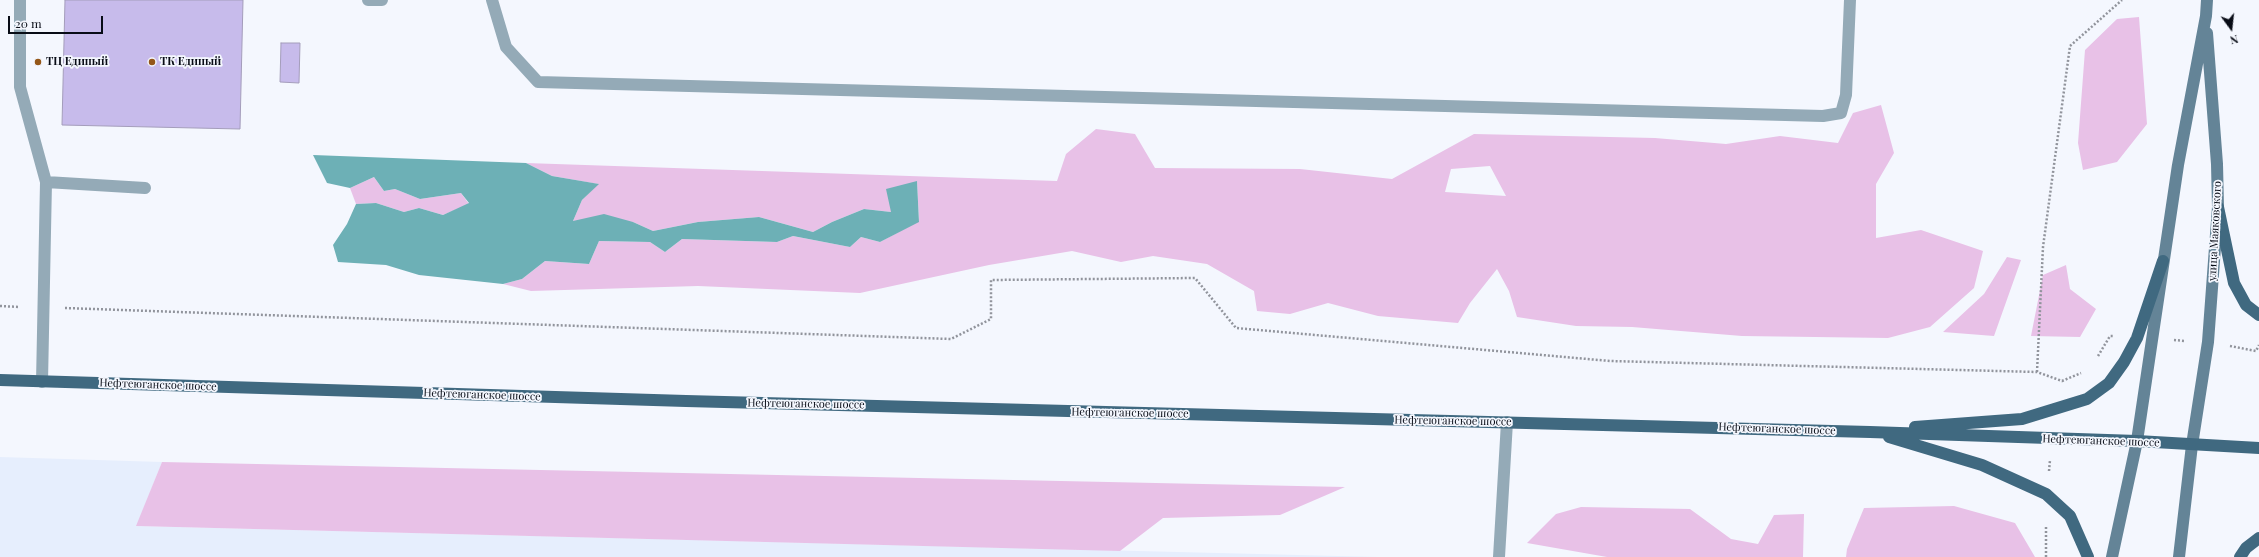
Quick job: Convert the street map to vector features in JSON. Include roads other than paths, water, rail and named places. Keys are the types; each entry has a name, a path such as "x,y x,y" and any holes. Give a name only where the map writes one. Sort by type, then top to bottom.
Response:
{"main road":[{"name":"улица Маяковского","path":"2112,557 2137,441 2154,339 2163,261 2178,165 2206,16 2207,0"},
{"name":"улица Маяковского","path":"2179,557 2192,445 2208,342 2218,207 2217,164 2206,16"},
{"path":"2218,207 2234,283 2246,305 2259,315"},
{"path":"1870,432 2022,418 2087,400 2109,383 2124,362 2137,338 2163,261"},
{"name":"Нефтеюганское шоссе","path":"0,380 1870,432 2137,441 2259,448"},
{"path":"1870,432 1982,465 2046,494 2070,516 2083,542 2088,557"},
{"path":"2240,557 2246,548 2259,538"}],"lane":[{"path":"20,0 20,87 46,182 45,307 42,382"},
{"path":"368,0 382,0"},
{"path":"492,0 506,47 538,82 1823,116 1841,112 1846,95 1850,0"},
{"path":"46,182 145,188"},
{"path":"1499,557 1507,422"}],"water":[{"path":"313,155 526,163 552,176 599,184 582,200 573,221 604,214 633,222 653,231 698,222 759,217 813,232 832,222 864,209 891,212 886,189 917,181 919,222 880,242 861,237 850,247 793,236 777,242 682,239 665,252 650,242 599,241 589,264 545,261 522,279 503,284 419,275 386,265 338,262 333,245 347,224 356,204 376,203 404,212 419,208 443,215 469,203 461,193 420,199 395,189 384,191 374,177 350,188 327,183"}],"place":[{"name":"ТЦ Единый","path":"38,62"},
{"name":"ТК Единый","path":"152,62"}]}
